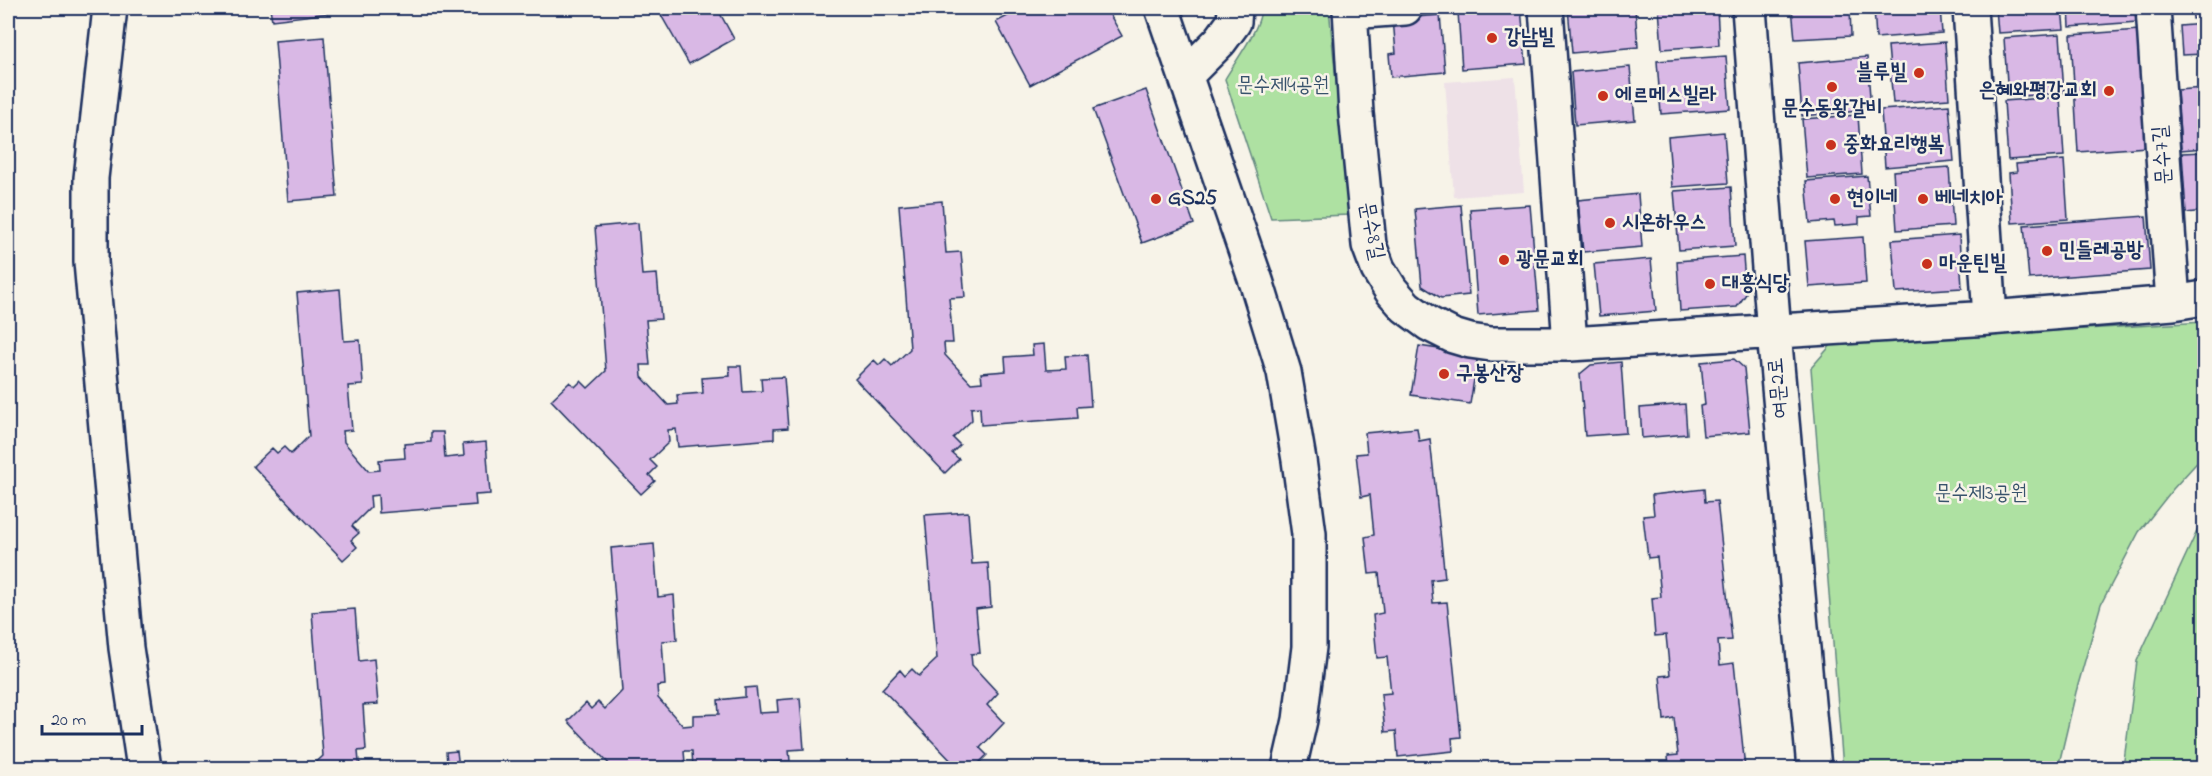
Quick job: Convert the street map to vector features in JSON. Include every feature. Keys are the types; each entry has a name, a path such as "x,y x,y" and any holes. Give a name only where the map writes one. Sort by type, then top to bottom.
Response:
{"street":[{"path":"110,8 92,178 91,262 126,648 144,768"},
{"path":"1162,8 1257,284 1284,372 1299,460 1309,534 1309,647 1300,720 1288,768"},
{"path":"1186,75 1220,41 1234,22 1235,8"},
{"path":"1350,10 1405,8"},
{"path":"1546,8 1570,344"},
{"name":"여문2로","path":"1749,8 1774,333 1814,768"},
{"path":"1970,8 1990,318"},
{"name":"문수7길","path":"2153,8 2173,303"},
{"name":"문수8길","path":"1350,10 1365,219 1369,245 1378,269 1391,290 1406,307 1429,324 1453,336 1491,344 1570,344 1774,333"},
{"path":"1774,333 1990,318 2173,303 2205,298"}],"shaded area":[{"path":"1515,77 1524,192 1454,197 1445,82"}],"green space":[{"name":"문수제4공원","path":"1260,8 1329,8 1349,215 1271,218 1225,79 1253,33 1260,15"},
{"name":"문수제3공원","path":"2204,322 2204,455 2139,532 2101,604 2076,692 2058,768 1843,768 1811,368 1832,344"},
{"path":"2204,516 2204,768 2123,768 2137,661"}],"building":[{"path":"270,8 329,8 330,13 272,20"},
{"path":"657,8 717,8 734,39 689,64"},
{"path":"1023,8 1106,8 1122,36 1030,85 996,22"},
{"name":"강남빌","path":"1521,8 1526,64 1462,69 1458,12"},
{"path":"1568,8 1635,8 1638,47 1572,53"},
{"path":"1659,8 1717,8 1719,45 1662,49"},
{"path":"1792,8 1850,8 1851,36 1795,39"},
{"path":"1874,8 1940,8 1942,33 1876,38"},
{"path":"1996,8 2062,8 2064,29 1998,33"},
{"path":"2069,8 2136,8 2137,22 2070,27"},
{"path":"2192,8 2204,8 2204,18 2193,19"},
{"path":"1440,15 1445,72 1391,77 1389,54 1396,53 1393,19"},
{"path":"2204,24 2204,54 2182,55 2180,26"},
{"name":"은혜와평강교회","path":"2139,30 2147,147 2078,152 2071,35"},
{"path":"2060,34 2064,93 2008,97 2004,38"},
{"path":"324,37 337,197 288,201 275,41"},
{"name":"블루빌","path":"1945,42 1949,99 1893,103 1888,46"},
{"path":"1726,56 1730,109 1661,114 1657,61"},
{"path":"1867,57 1871,110 1802,116 1798,63"},
{"name":"에르메스빌라","path":"1630,67 1635,120 1575,125 1571,72"},
{"path":"2204,88 2204,148 2181,150 2177,90"},
{"path":"1146,90 1194,224 1142,243 1093,109"},
{"path":"2060,97 2064,156 2008,160 2004,101"},
{"path":"1949,105 1954,161 1885,167 1881,110"},
{"path":"1858,115 1862,174 1807,178 1802,119"},
{"path":"1724,132 1728,183 1672,187 1668,137"},
{"path":"2204,152 2204,211 2186,213 2182,153"},
{"path":"2064,160 2068,219 2012,223 2009,173 2017,172 2016,164"},
{"name":"베네치아","path":"1949,167 1953,226 1897,230 1893,171"},
{"path":"1867,176 1871,216 1859,217 1859,224 1835,226 1834,221 1810,223 1806,181"},
{"path":"1731,187 1735,246 1679,250 1674,191"},
{"name":"시온하우스","path":"1638,194 1642,247 1583,252 1578,200"},
{"path":"942,201 946,253 961,252 965,297 949,298 953,343 944,343 945,355 971,383 982,382 981,373 1006,371 1005,357 1033,355 1032,345 1044,344 1046,370 1066,369 1065,356 1087,355 1091,406 1077,407 1078,418 981,425 980,407 971,408 972,420 953,438 960,445 952,453 959,459 945,473 855,379 874,360 879,365 885,359 892,366 910,349 899,205"},
{"path":"1461,205 1469,295 1441,298 1422,286 1415,209"},
{"name":"광문교회","path":"1530,205 1539,310 1478,315 1470,209"},
{"path":"2146,216 2150,270 2029,279 2024,225"},
{"path":"638,223 642,275 657,274 661,319 646,320 650,365 641,365 642,377 668,405 678,404 677,395 703,393 702,378 730,376 729,366 741,366 743,392 762,391 761,378 784,377 788,428 774,429 774,439 678,447 676,429 668,430 669,442 650,460 657,467 649,475 655,481 641,494 551,400 570,382 575,387 581,381 588,388 606,371 595,227"},
{"name":"마운틴빌","path":"1959,235 1962,288 1896,292 1892,240"},
{"path":"1863,237 1866,283 1809,287 1805,241"},
{"path":"1743,256 1746,294 1737,307 1680,311 1677,261"},
{"path":"1651,259 1656,311 1599,316 1594,264"},
{"path":"340,289 344,341 360,340 363,385 348,386 352,430 343,431 344,442 369,471 380,470 379,460 405,458 404,444 431,442 431,432 443,432 445,458 464,456 463,444 486,442 490,494 475,495 476,505 379,513 378,495 370,496 371,507 352,526 359,533 351,540 357,547 343,560 253,466 272,448 277,453 284,447 291,454 309,436 297,293"},
{"path":"1419,346 1478,355 1470,404 1411,395"},
{"path":"1734,359 1744,368 1750,432 1703,436 1700,406 1705,405 1701,362"},
{"path":"1621,362 1626,433 1585,436 1580,374 1591,365"},
{"path":"1685,404 1687,434 1642,438 1640,408"},
{"path":"1417,428 1419,441 1430,439 1445,578 1431,580 1433,603 1447,602 1461,737 1452,738 1453,751 1398,757 1396,731 1385,732 1381,694 1391,693 1387,657 1377,658 1373,615 1383,613 1379,573 1369,574 1365,537 1374,535 1370,495 1361,497 1356,454 1367,453 1365,433"},
{"path":"1704,489 1705,502 1717,501 1732,640 1718,641 1720,665 1734,663 1745,768 1669,768 1668,756 1678,755 1674,718 1664,720 1660,676 1670,675 1666,635 1655,636 1652,598 1661,597 1657,557 1648,558 1643,516 1654,515 1652,495"},
{"path":"968,512 972,564 988,563 991,607 976,609 980,653 971,654 972,665 998,693 987,705 1004,723 980,748 987,755 979,763 984,768 958,768 882,689 900,670 905,676 912,669 919,676 937,659 925,515"},
{"path":"654,544 658,597 674,595 677,640 662,641 665,685 657,686 658,698 683,726 693,725 693,715 719,714 718,700 745,697 745,688 756,687 759,713 778,712 777,700 800,698 804,749 789,750 790,761 693,768 692,751 684,751 685,763 679,768 613,768 568,721 586,703 591,709 598,702 605,709 622,691 611,548"},
{"path":"355,609 359,661 374,659 378,704 363,705 366,750 358,751 359,762 364,768 310,768 323,756 312,612"},
{"path":"457,751 459,768 419,768 419,764 447,762 446,752"},
{"path":"501,762 501,768 478,768 478,764"}],"place":[{"name":"강남빌","path":"1492,38"},
{"name":"블루빌","path":"1919,73"},
{"name":"문수동왕갈비","path":"1832,87"},
{"name":"은혜와평강교회","path":"2109,91"},
{"name":"에르메스빌라","path":"1603,96"},
{"name":"중화요리행복","path":"1831,145"},
{"name":"GS25","path":"1156,199"},
{"name":"현이네","path":"1835,199"},
{"name":"베네치아","path":"1923,199"},
{"name":"시온하우스","path":"1610,223"},
{"name":"민들레공방","path":"2047,251"},
{"name":"광문교회","path":"1504,260"},
{"name":"마운틴빌","path":"1927,264"},
{"name":"대흥식당","path":"1710,284"},
{"name":"구봉산장","path":"1444,374"}]}
